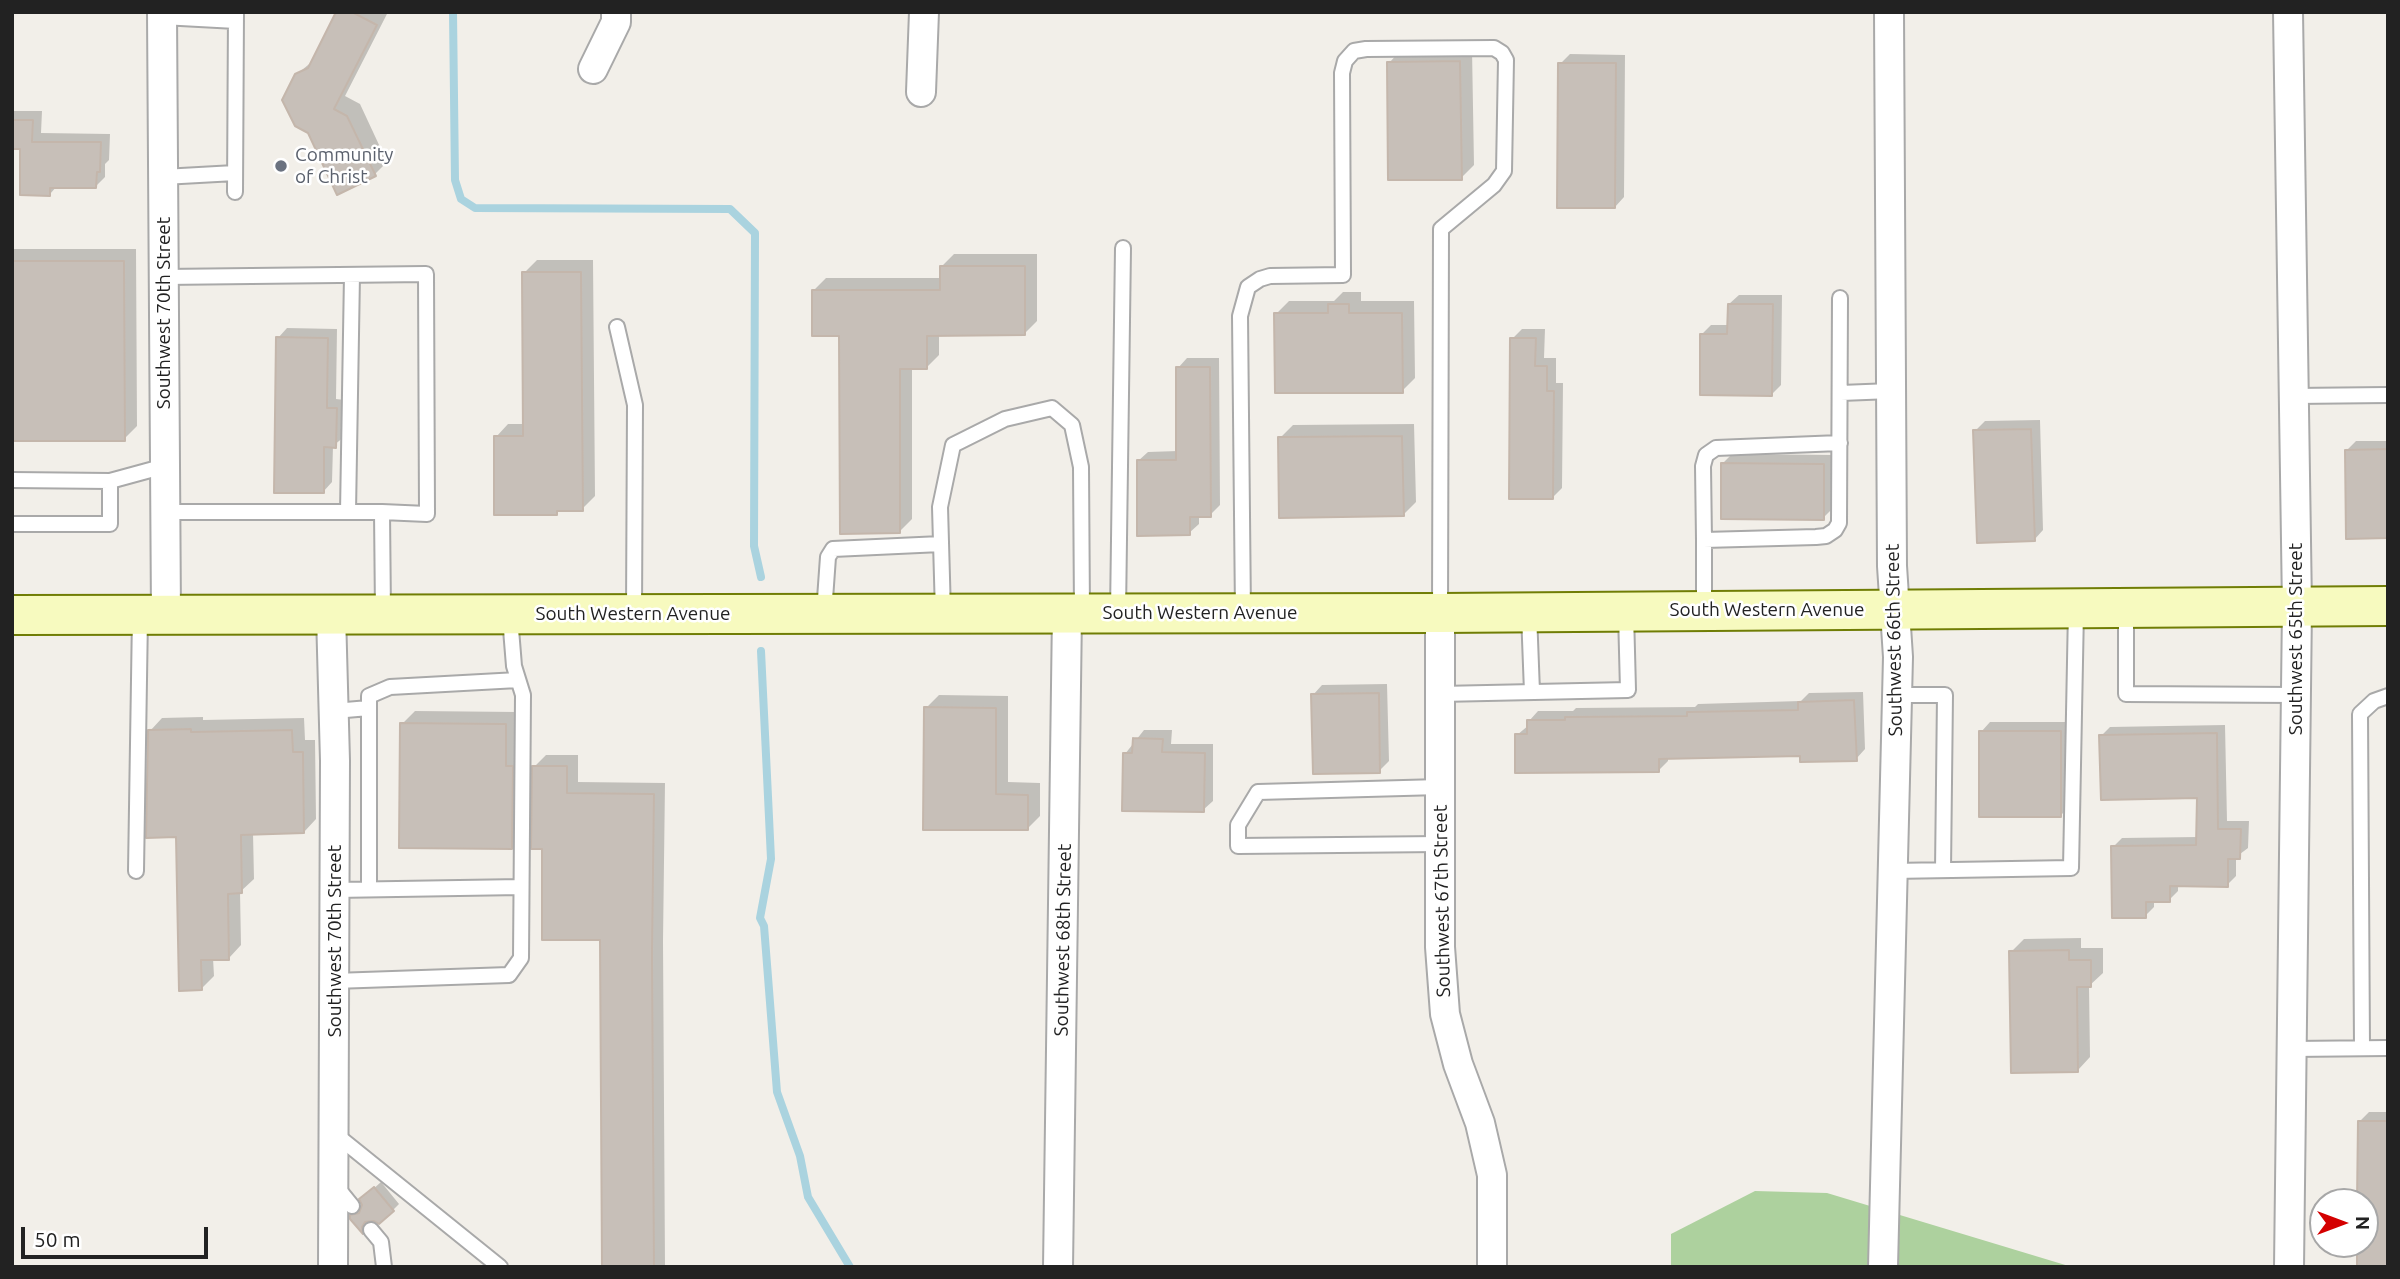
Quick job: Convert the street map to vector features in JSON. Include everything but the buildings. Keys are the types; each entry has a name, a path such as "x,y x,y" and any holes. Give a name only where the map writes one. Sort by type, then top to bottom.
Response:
{"main road":[{"name":"South Western Avenue","path":"12,615 1440,613 2388,606"}],"street":[{"path":"593,69 616,23 616,12"},
{"path":"921,92 924,12"},
{"name":"Southwest 66th Street","path":"1883,1267 1898,657 1892,566 1889,12"},
{"name":"Southwest 65th Street","path":"2288,12 2297,607 2290,1267"},
{"name":"Southwest 70th Street","path":"153,615 165,512 162,14"},
{"name":"Southwest 68th Street","path":"1058,1267 1089,613"},
{"name":"Southwest 67th Street","path":"1440,613 1440,947 1445,1014 1458,1064 1480,1123 1492,1175 1492,1267"},
{"name":"Southwest 70th Street","path":"331,614 334,711 334,1133 343,1195 333,1267"}],"lane":[{"path":"162,14 236,17 235,192"},
{"path":"1242,613 1240,316 1248,286 1260,279 1270,276 1343,275 1342,73 1345,61 1354,51 1494,48 1502,52 1506,60 1504,171 1494,185 1441,229 1440,613"},
{"path":"163,177 235,173"},
{"path":"1089,613 1123,248"},
{"path":"164,277 426,274 427,514 165,512"},
{"path":"348,512 352,275"},
{"path":"1704,540 1826,536 1835,530 1839,523 1840,298"},
{"path":"617,327 635,405 634,614"},
{"path":"1841,393 1891,391"},
{"path":"2294,397 2388,395"},
{"path":"943,613 940,507 953,445 1005,419 1052,408 1072,425 1081,467 1089,613"},
{"path":"1704,611 1703,466 1706,455 1716,448 1840,443"},
{"path":"12,480 110,481 165,467"},
{"path":"12,524 110,524 110,481"},
{"path":"382,512 383,614"},
{"path":"824,614 828,557 833,549 941,544"},
{"path":"1892,871 2071,869 2076,608"},
{"path":"2126,608 2126,694 2296,695"},
{"path":"1440,694 1628,690 1626,611"},
{"path":"1529,612 1532,692"},
{"path":"334,981 509,975 521,958 523,695 514,666 510,614"},
{"path":"136,871 153,615"},
{"path":"369,889 369,696 390,687 518,680"},
{"path":"1897,695 1945,695 1943,870"},
{"path":"2362,1048 2360,715 2374,701 2388,696"},
{"path":"334,711 369,708"},
{"path":"1440,786 1258,792 1238,825 1238,846 1440,844"},
{"path":"335,890 521,887"},
{"path":"2292,1049 2388,1048"},
{"path":"334,1133 500,1267"},
{"path":"371,1230 381,1242 384,1267"}],"green space":[{"path":"1755,1191 1827,1193 2072,1267 1671,1267 1671,1234"}],"waterway":[{"path":"453,12 455,180 461,199 475,208 730,209 755,233 754,546 761,577"},
{"path":"761,651 771,859 760,918 764,926 777,1092 800,1156 808,1197 850,1267"}],"place":[{"name":"Community of Christ","path":"281,166"}]}
